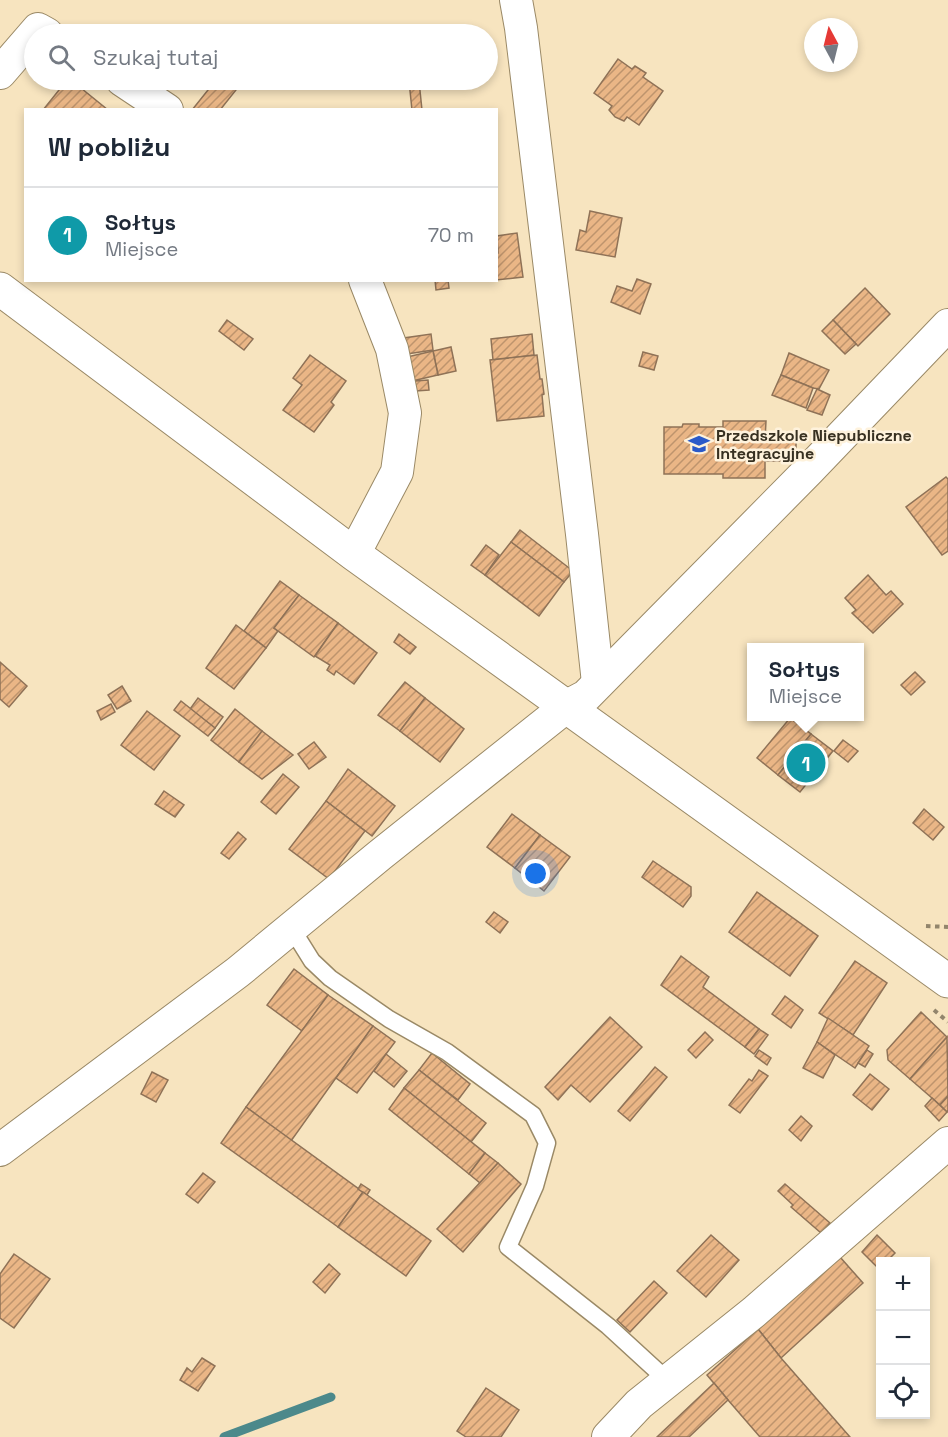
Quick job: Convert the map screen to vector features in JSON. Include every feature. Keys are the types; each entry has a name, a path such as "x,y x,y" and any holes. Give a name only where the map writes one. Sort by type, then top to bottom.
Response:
{"main road":[{"path":"0,289 354,554 945,975"}],"street":[{"path":"516,0 575,474 598,683"},
{"path":"0,74 24,46"},
{"path":"137,90 164,108"},
{"path":"354,554 397,472 405,413 392,349 366,282"},
{"path":"0,1150 292,929 380,855 567,706 586,696 948,325"},
{"path":"617,1432 668,1381 754,1312 948,1143"}],"lane":[{"path":"292,929 312,961 330,978 389,1019 447,1052 533,1115 547,1143 535,1186 508,1247 608,1326 668,1381"}],"building":[{"path":"618,59 632,69 635,66 646,73 643,77 663,91 639,125 627,117 624,121 615,117 609,110 612,106 594,93"},
{"path":"59,90 83,90 106,108 45,108"},
{"path":"208,90 236,90 222,108 194,108"},
{"path":"410,90 420,90 422,108 412,108"},
{"path":"590,211 622,218 615,257 576,250 580,230 586,232"},
{"path":"517,233 523,277 498,280 498,236"},
{"path":"637,279 651,284 640,314 611,302 617,286 632,291"},
{"path":"435,282 448,282 449,288 436,290"},
{"path":"865,288 890,314 858,346 833,320"},
{"path":"227,320 253,339 244,350 219,331"},
{"path":"833,320 856,344 845,354 822,331"},
{"path":"431,334 433,350 407,354 404,338"},
{"path":"532,334 534,355 493,360 491,339"},
{"path":"451,347 456,371 438,375 433,351"},
{"path":"433,351 438,375 412,381 407,357"},
{"path":"643,352 658,356 654,370 639,366"},
{"path":"789,353 829,370 819,389 781,375"},
{"path":"310,355 346,381 331,402 334,405 314,432 283,410 302,385 293,378"},
{"path":"537,355 544,394 542,395 544,416 497,421 490,360"},
{"path":"781,375 813,388 806,408 772,395"},
{"path":"428,380 429,390 416,391 415,381"},
{"path":"817,389 830,395 822,415 807,410"},
{"path":"723,421 766,421 765,440 796,440 796,461 765,461 765,478 723,478 723,474 664,474 664,427 699,424 699,427 723,427"},
{"path":"946,477 948,479 948,551 942,555 906,507"},
{"path":"520,530 573,571 564,582 511,542"},
{"path":"511,542 564,582 539,616 485,575"},
{"path":"486,545 499,555 485,575 471,565"},
{"path":"868,575 886,595 891,591 903,604 873,633 852,613 856,610 845,598"},
{"path":"280,581 299,595 274,628 278,631 266,648 244,631"},
{"path":"299,595 338,623 314,657 274,628"},
{"path":"338,623 377,653 354,684 336,671 334,675 327,670 330,665 315,656"},
{"path":"236,625 266,648 234,689 206,668"},
{"path":"399,634 416,647 410,654 394,642"},
{"path":"0,662 27,686 9,707 0,699"},
{"path":"915,672 925,682 911,695 901,685"},
{"path":"405,682 425,698 400,731 378,715"},
{"path":"122,686 131,701 117,709 108,695"},
{"path":"198,698 223,717 215,728 190,709"},
{"path":"425,698 464,729 440,762 400,731"},
{"path":"181,701 215,728 208,736 174,710"},
{"path":"111,704 115,712 101,720 97,711"},
{"path":"235,709 262,731 239,762 211,740"},
{"path":"147,711 180,736 154,770 121,745"},
{"path":"788,721 794,721 811,734 778,775 757,758"},
{"path":"262,731 293,755 262,779 239,762"},
{"path":"811,734 833,751 800,792 778,775"},
{"path":"843,740 858,751 848,762 834,751"},
{"path":"314,742 326,757 309,769 298,754"},
{"path":"348,769 395,806 372,836 326,801"},
{"path":"283,774 299,787 276,814 261,802"},
{"path":"164,791 184,805 175,817 155,804"},
{"path":"326,801 365,831 329,879 289,849"},
{"path":"924,809 944,827 933,840 913,823"},
{"path":"512,814 540,835 515,868 487,847"},
{"path":"238,832 246,839 229,859 221,853"},
{"path":"540,835 570,857 544,891 515,868"},
{"path":"653,861 691,887 691,896 683,907 642,877"},
{"path":"757,892 818,936 790,976 729,932"},
{"path":"494,912 508,922 500,933 486,922"},
{"path":"681,956 709,977 703,987 759,1029 745,1047 661,985"},
{"path":"855,961 887,983 853,1035 819,1013"},
{"path":"294,969 328,995 302,1031 267,1005"},
{"path":"328,995 373,1026 291,1141 246,1107"},
{"path":"785,996 803,1010 791,1028 772,1014"},
{"path":"921,1012 947,1037 910,1079 888,1060 887,1050"},
{"path":"610,1017 642,1047 590,1102 571,1085 558,1100 545,1087"},
{"path":"828,1018 869,1046 855,1068 817,1042"},
{"path":"373,1026 395,1042 357,1093 336,1078"},
{"path":"759,1029 768,1035 754,1054 745,1047"},
{"path":"705,1032 713,1040 696,1058 688,1050"},
{"path":"947,1037 948,1096 940,1105 910,1079"},
{"path":"817,1042 835,1055 823,1078 803,1068"},
{"path":"759,1050 771,1058 767,1065 755,1056"},
{"path":"867,1050 873,1054 865,1067 858,1063"},
{"path":"432,1053 470,1084 458,1100 419,1070"},
{"path":"386,1054 407,1071 394,1087 374,1071"},
{"path":"655,1067 667,1077 630,1121 618,1111"},
{"path":"419,1070 486,1123 471,1142 404,1088"},
{"path":"759,1070 768,1076 740,1113 729,1105 749,1079 752,1081"},
{"path":"152,1072 168,1080 156,1102 141,1094"},
{"path":"870,1074 889,1089 872,1110 853,1095"},
{"path":"404,1088 485,1153 469,1174 389,1109"},
{"path":"948,1096 948,1110 947,1112 940,1105"},
{"path":"932,1098 947,1112 939,1121 925,1106"},
{"path":"246,1107 363,1192 338,1227 221,1143"},
{"path":"801,1116 812,1126 801,1141 789,1130"},
{"path":"485,1153 498,1163 480,1183 469,1174"},
{"path":"498,1163 521,1184 463,1252 437,1229"},
{"path":"203,1173 215,1182 198,1203 186,1194"},
{"path":"361,1184 370,1190 367,1195 358,1189"},
{"path":"785,1184 830,1223 821,1233 791,1207 793,1205 778,1191"},
{"path":"363,1192 431,1241 406,1276 338,1227"},
{"path":"711,1235 739,1260 706,1297 677,1271"},
{"path":"877,1235 895,1253 891,1257 876,1257 876,1266 862,1252"},
{"path":"14,1254 50,1279 14,1328 0,1318 0,1274"},
{"path":"840,1257 863,1283 781,1358 758,1329"},
{"path":"329,1264 340,1274 325,1293 313,1282"},
{"path":"654,1281 667,1293 630,1332 617,1320"},
{"path":"758,1329 850,1437 760,1437 728,1400 707,1375"},
{"path":"202,1358 215,1366 198,1391 180,1380 187,1368 192,1372"},
{"path":"714,1383 728,1400 689,1437 657,1437"},
{"path":"486,1388 519,1410 501,1437 466,1437 457,1431"}],"waterway":[{"path":"224,1437 331,1397"}],"place":[{"name":"Przedszkole Niepubliczne Integracyjne","path":"699,444"},
{"name":"Sołtys","path":"806,763"}]}
